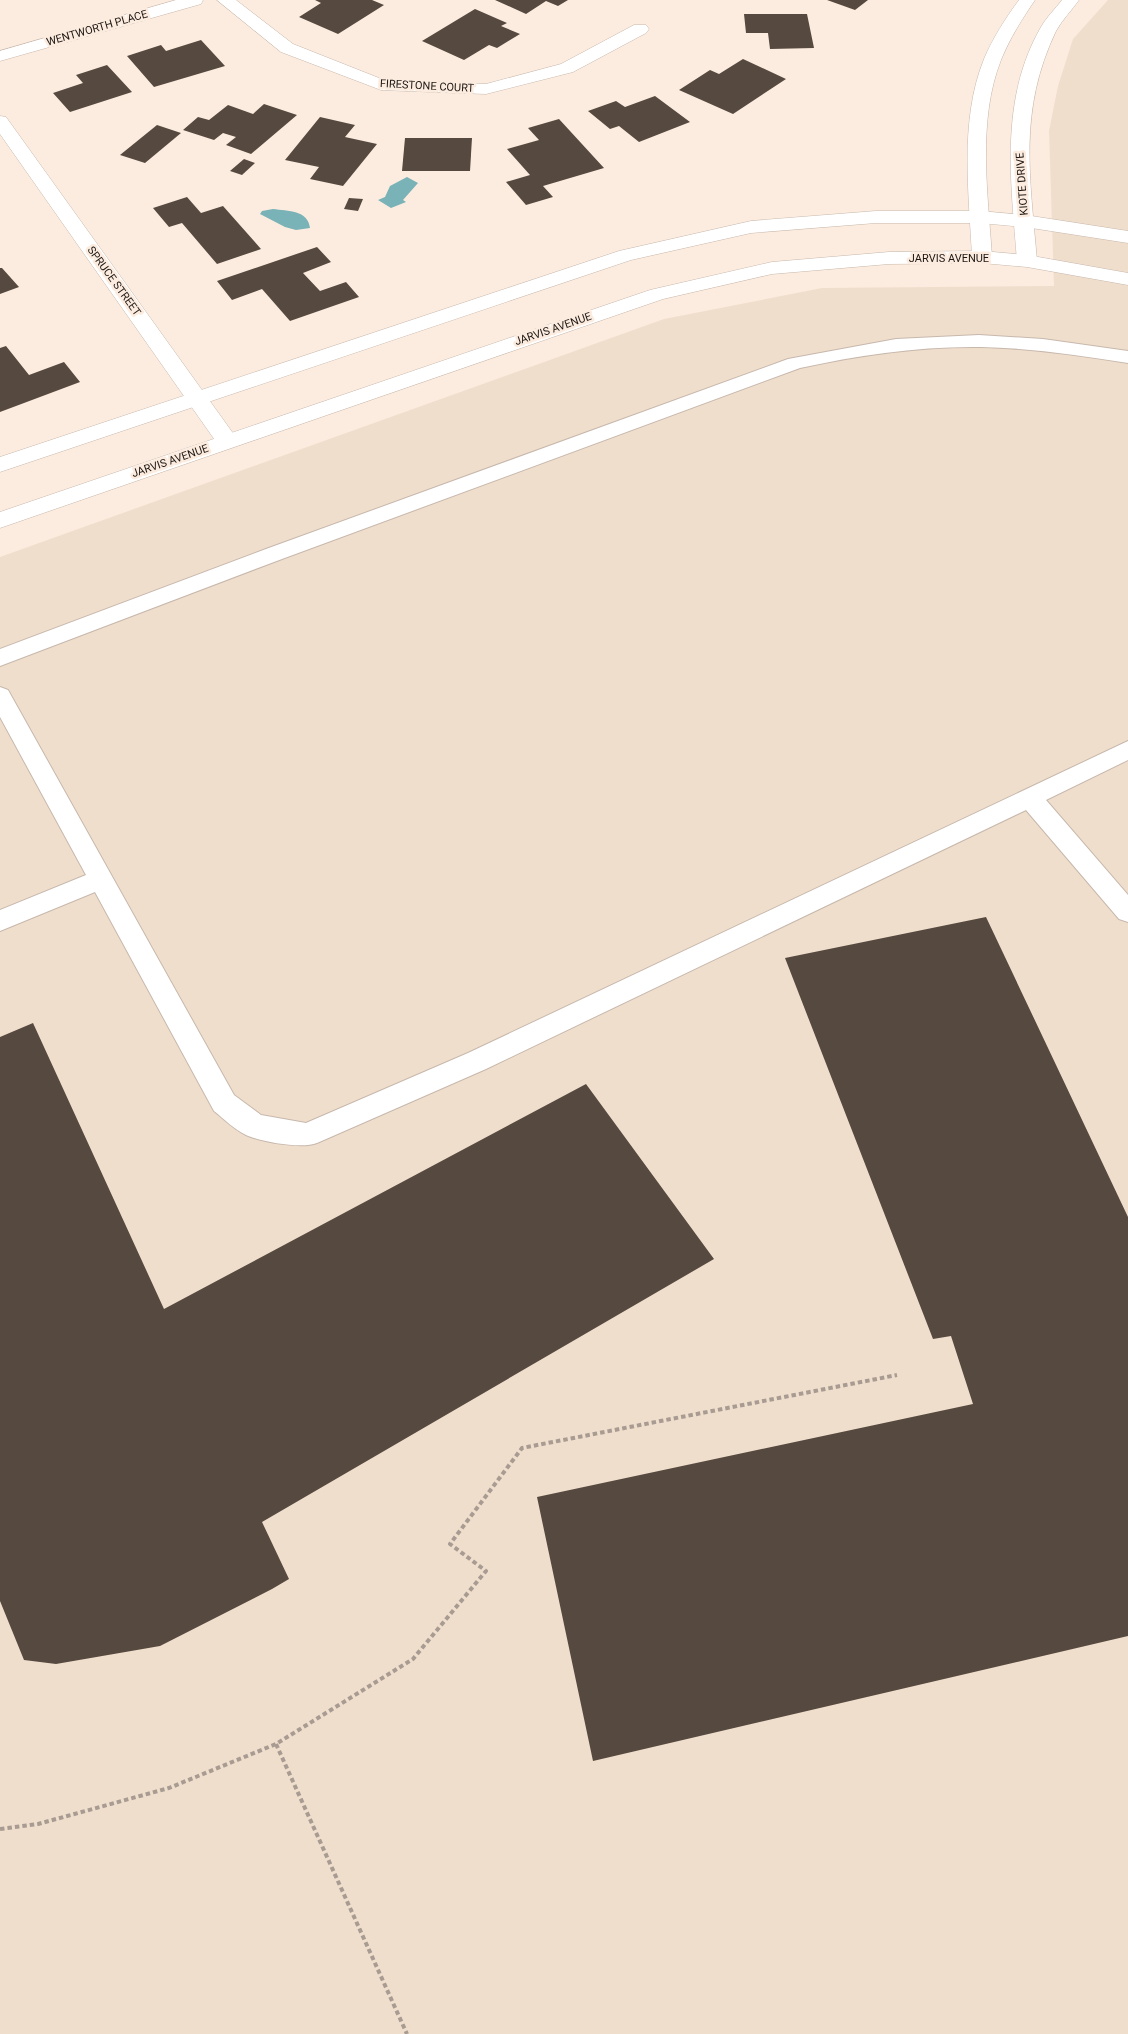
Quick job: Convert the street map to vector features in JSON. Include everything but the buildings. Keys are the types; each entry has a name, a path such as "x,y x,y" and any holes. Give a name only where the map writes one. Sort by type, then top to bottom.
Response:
{"street":[{"name":"WENTWORTH PLACE","path":"0,56 195,0"},
{"name":"FIRESTONE COURT","path":"225,0 286,48 381,85 486,89 567,68 640,29"},
{"path":"982,257 976,156 979,109 991,65 1011,20 1026,0"},
{"name":"KIOTE DRIVE","path":"1027,261 1019,158 1021,114 1031,72 1049,28 1071,0"},
{"name":"SPRUCE STREET","path":"0,122 15,155 197,398 227,441"},
{"path":"0,465 626,255 751,227 876,217 980,217 1025,221 1128,237"},
{"name":"JARVIS AVENUE","path":"0,520 657,294 772,268 889,258 982,257 1027,261 1128,279"}],"lane":[{"path":"0,658 274,554 795,363 854,350 958,340 1067,347 1128,358"},
{"path":"0,696 99,880 224,1103 254,1126 307,1135 477,1061 1128,750"},
{"path":"1029,797 1128,912"},
{"path":"0,921 99,880"}],"path":[{"path":"0,1829 38,1824 169,1788 276,1744 413,1659 486,1571 450,1544 522,1448 897,1375"},
{"path":"276,1744 407,2034"}],"shaded area":[{"path":"1108,0 1128,0 1128,2034 0,2034 0,557 664,319 822,288 1054,286 1049,131 1058,86 1073,39"}],"water":[{"path":"407,177 418,183 403,200 406,202 391,208 378,200 385,197 390,186"},
{"path":"273,209 296,212 305,218 310,228 296,230 285,227 260,214 262,211"}]}
